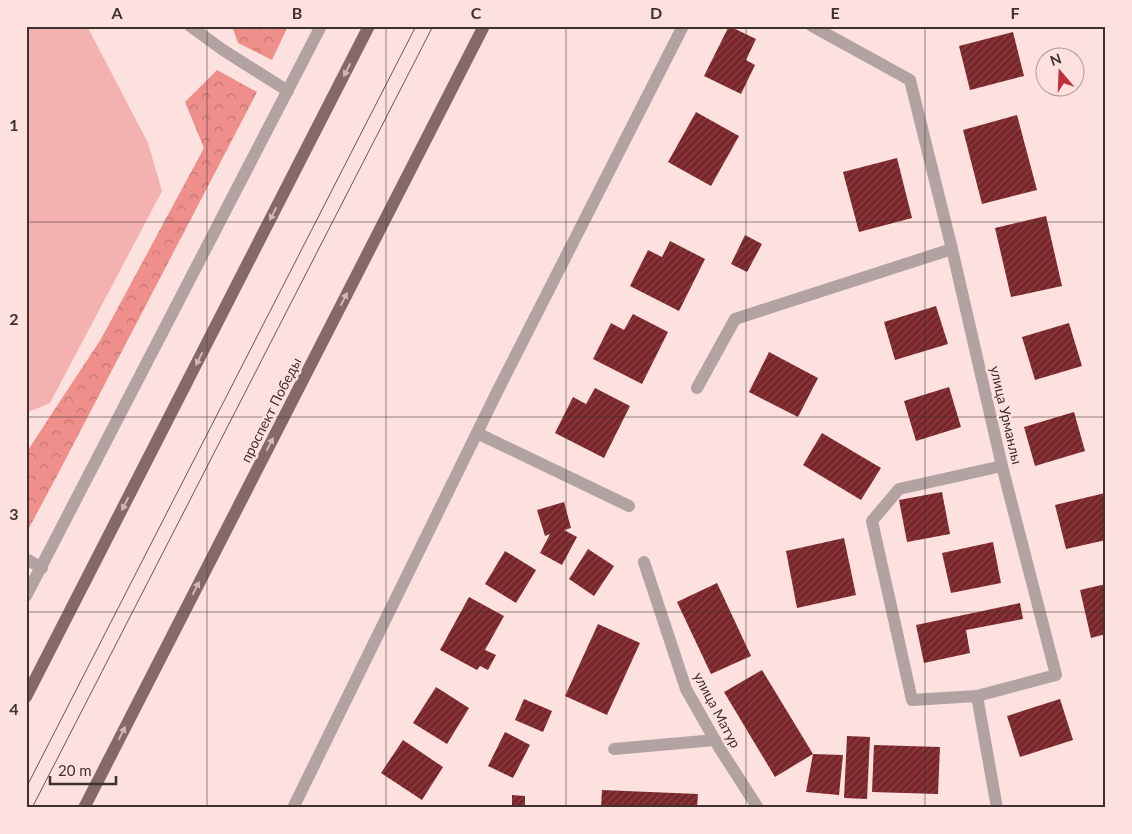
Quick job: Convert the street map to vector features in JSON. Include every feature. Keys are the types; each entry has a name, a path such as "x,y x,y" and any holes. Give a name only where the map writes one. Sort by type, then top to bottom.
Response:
{"main road":[{"path":"26,697 369,26"},
{"name":"проспект Победы","path":"84,808 484,26"}],"street":[{"path":"190,26 223,50 288,91"},
{"path":"26,596 321,26"},
{"path":"293,808 477,433 684,26"},
{"name":"улица Урманлы","path":"812,26 910,80 952,249 1002,466 1056,675 977,696"},
{"path":"697,388 735,319 952,249"},
{"path":"477,433 629,506"},
{"path":"997,808 977,696 912,700 872,521 899,489 1002,466"},
{"path":"26,559 42,568"},
{"name":"улица Матур","path":"644,562 686,689 715,740 758,808"},
{"path":"614,748 715,740"}],"green space":[{"path":"232,26 288,26 272,60 238,43"},
{"path":"217,70 257,92 60,470 29,528 26,528 26,453 101,339 204,148 185,102"}],"shaded area":[{"path":"26,26 87,26 148,143 162,191 50,403 26,413"}],"building":[{"path":"729,26 756,39 746,60 755,65 741,94 704,76"},
{"path":"1013,32 1024,76 970,90 959,46"},
{"path":"696,112 739,136 711,186 668,162"},
{"path":"1017,115 1037,190 982,204 963,130"},
{"path":"897,158 912,218 859,232 843,172"},
{"path":"1046,216 1062,286 1011,297 995,228"},
{"path":"745,235 762,244 747,272 731,264"},
{"path":"670,241 705,259 679,311 630,286 648,250 662,257"},
{"path":"936,306 948,344 895,360 884,322"},
{"path":"633,314 668,332 642,384 593,359 611,323 624,330"},
{"path":"1069,323 1082,366 1035,380 1022,337"},
{"path":"769,352 818,378 798,417 749,392"},
{"path":"949,387 961,427 916,441 904,401"},
{"path":"595,388 630,406 604,458 555,433 573,397 586,404"},
{"path":"1074,412 1085,451 1035,466 1024,427"},
{"path":"822,433 881,468 861,500 803,465"},
{"path":"942,492 950,534 907,542 899,500"},
{"path":"1105,493 1106,540 1066,549 1055,505"},
{"path":"564,502 571,528 564,530 577,537 562,565 540,553 550,534 545,536 537,510"},
{"path":"844,538 856,595 797,608 786,551"},
{"path":"993,542 1001,583 951,593 942,553"},
{"path":"588,549 614,566 594,596 569,579"},
{"path":"505,551 536,570 516,603 485,584"},
{"path":"717,583 751,656 711,674 677,602"},
{"path":"1106,584 1106,634 1091,638 1080,590"},
{"path":"469,597 504,616 485,650 496,655 488,670 480,666 477,670 440,650"},
{"path":"1020,603 1023,619 966,630 970,653 924,663 916,625"},
{"path":"598,624 640,643 607,715 565,696"},
{"path":"762,670 813,754 775,777 724,692"},
{"path":"436,687 469,708 447,744 413,723"},
{"path":"524,699 552,711 543,732 515,720"},
{"path":"1060,699 1073,740 1020,757 1007,716"},
{"path":"505,732 530,745 513,778 488,766"},
{"path":"847,736 870,737 867,799 844,798"},
{"path":"403,740 443,767 422,800 381,773"},
{"path":"874,745 940,747 938,794 872,792"},
{"path":"813,754 843,755 839,795 806,792"},
{"path":"602,790 698,794 697,808 601,808"},
{"path":"512,795 525,796 525,808 512,808"}],"tram line":[{"path":"26,788 416,26"},
{"path":"32,808 433,26"}]}
